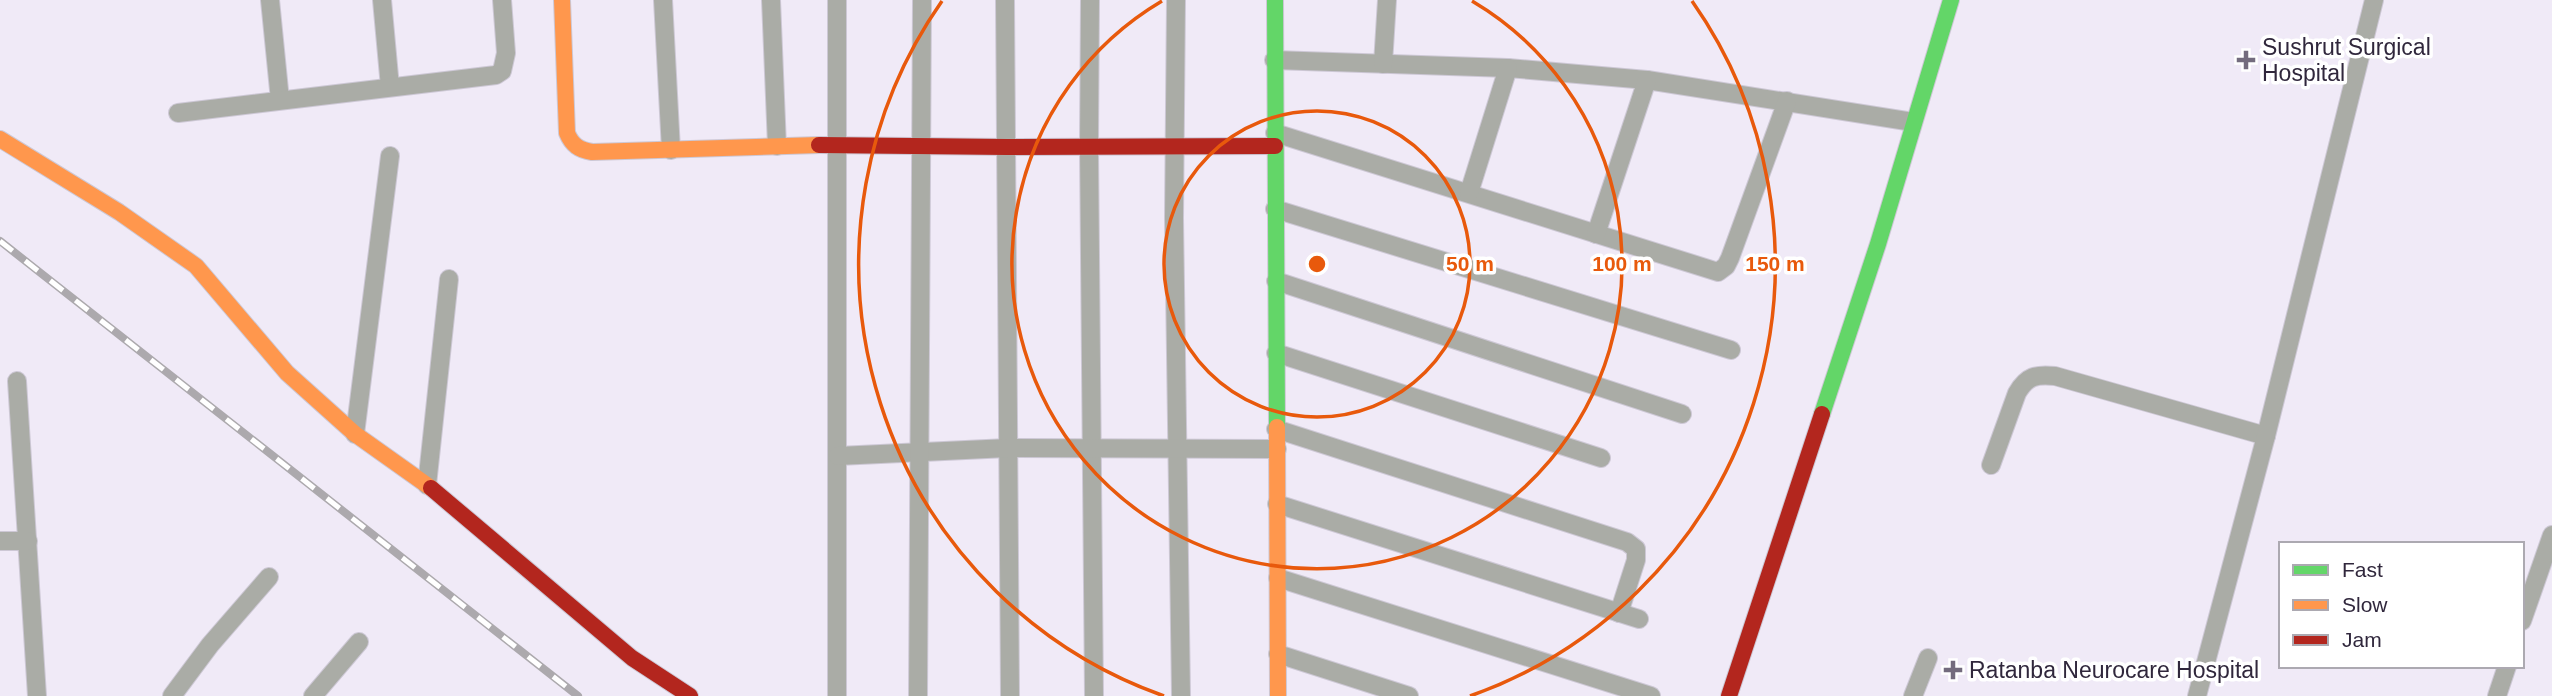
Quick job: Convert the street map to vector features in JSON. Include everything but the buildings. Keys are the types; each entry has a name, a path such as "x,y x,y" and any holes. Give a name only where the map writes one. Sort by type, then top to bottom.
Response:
{"street":[{"path":"270,0 281,100"},
{"path":"382,0 390,87"},
{"path":"178,113 496,75 502,71 506,53 502,0"},
{"path":"562,0 567,133 571,144 579,150 592,152 838,144 1175,146 1275,139 1469,193 1708,270 1722,271 1730,258 1787,101"},
{"path":"663,0 671,150"},
{"path":"771,0 778,146"},
{"path":"837,0 838,696"},
{"path":"918,696 922,0"},
{"path":"1005,0 1010,696"},
{"path":"1090,0 1094,696"},
{"path":"1176,0 1176,450 1181,696"},
{"path":"1275,0 1279,696"},
{"path":"1383,64 1387,0"},
{"path":"1729,696 1878,244 1951,0"},
{"path":"2197,696 2266,436 2374,0"},
{"path":"1274,60 1508,68 1647,79 1913,122"},
{"path":"1469,193 1508,68"},
{"path":"1596,234 1647,79"},
{"path":"0,139 119,212 196,266 287,373 355,434 427,485 632,658 690,696"},
{"path":"355,434 390,156"},
{"path":"1275,209 1731,350"},
{"path":"427,485 449,279"},
{"path":"1276,281 1682,414"},
{"path":"1276,353 1601,458"},
{"path":"1991,465 2017,393 2023,382 2040,374 2266,436"},
{"path":"17,380 37,696"},
{"path":"1276,429 1627,542 1636,549 1636,560 1619,613"},
{"path":"838,456 918,450 1008,448 1277,449"},
{"path":"1277,504 1639,619"},
{"path":"2524,615 2552,534"},
{"path":"0,541 28,541"},
{"path":"172,696 210,645 269,577"},
{"path":"1278,578 1651,696"},
{"path":"313,696 359,642"},
{"path":"1278,654 1409,696"},
{"path":"1915,696 1928,658"},
{"path":"2497,696 2506,668"}],"railway":[{"path":"0,241 578,696"}],"traffic: fast":[{"path":"1275,0 1277,427"},
{"path":"1822,414 1878,244 1951,0"}],"traffic: slow":[{"path":"562,0 567,133 571,141 580,148 592,152 819,145"},
{"path":"0,139 119,212 196,266 287,373 355,434 431,488"},
{"path":"1277,427 1278,696"}],"traffic: jam":[{"path":"819,145 1275,146"},
{"path":"1729,696 1822,414"},
{"path":"431,488 632,658 690,696"}],"place":[{"name":"Sushrut Surgical Hospital","path":"2246,60"},
{"name":"Ratanba Neurocare Hospital","path":"1953,670"}]}
